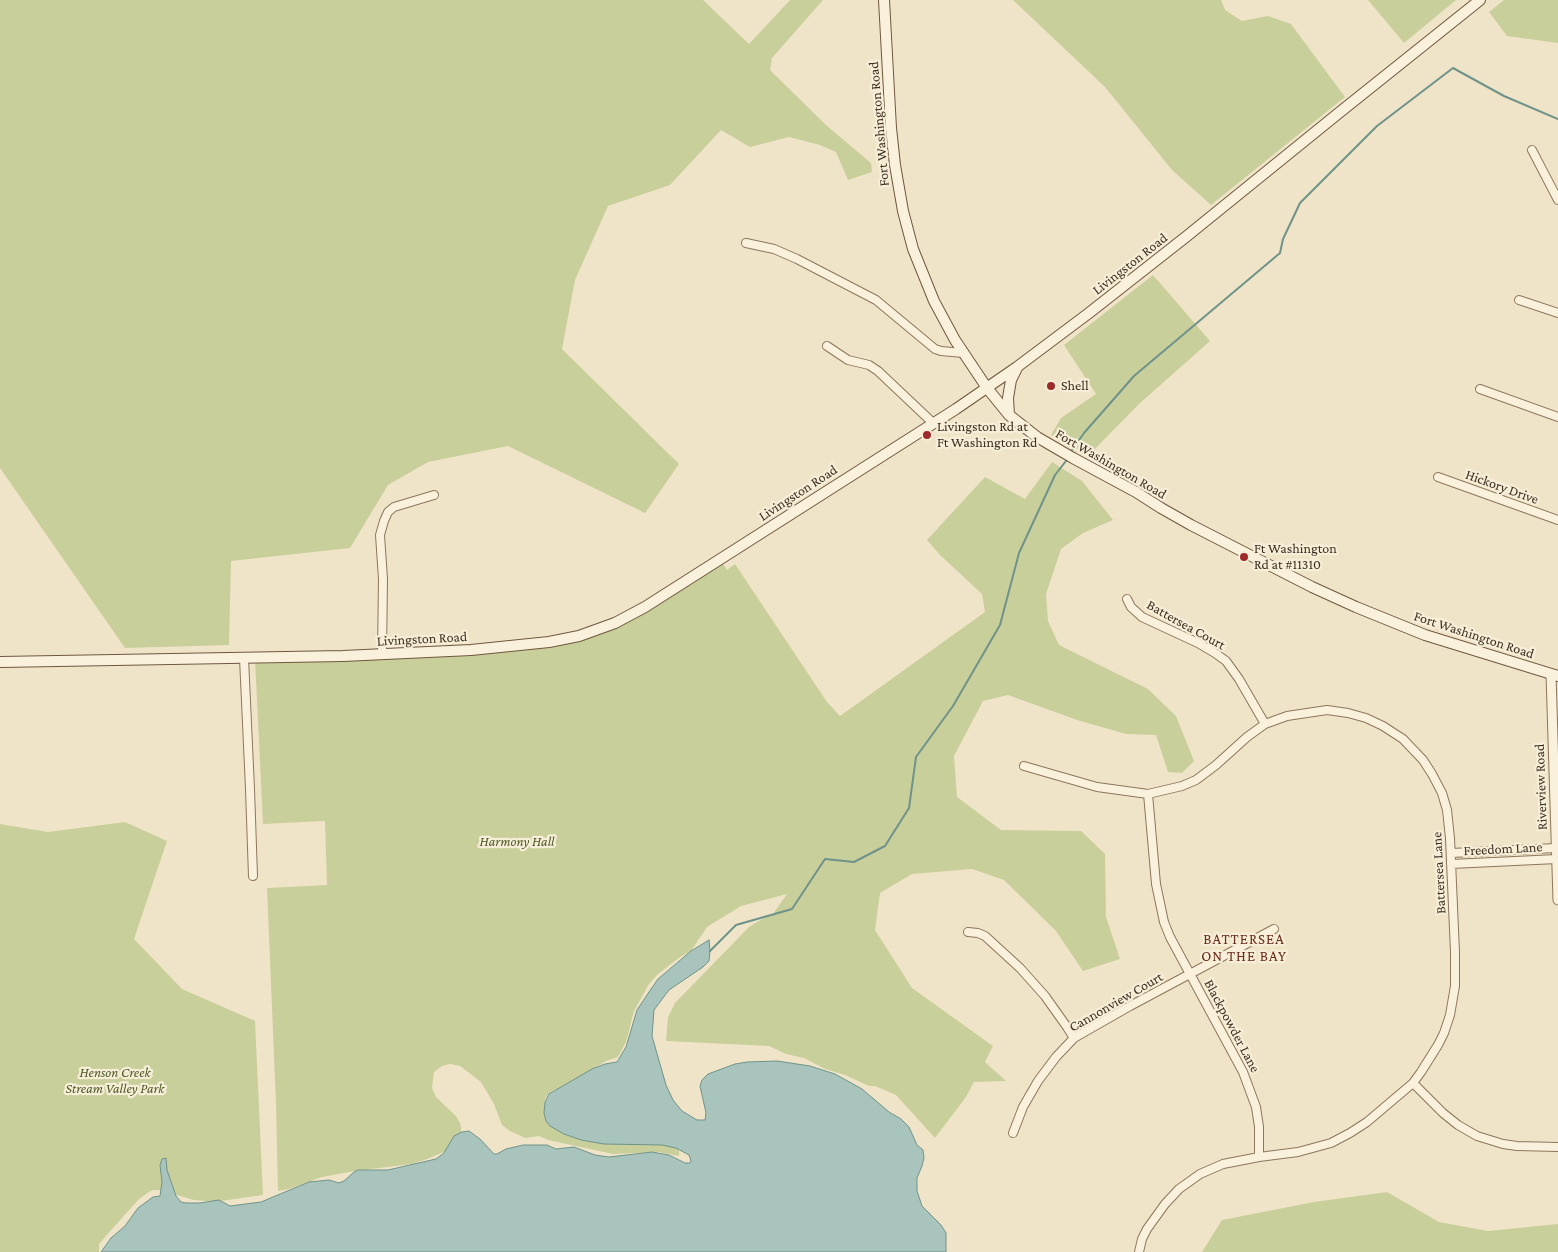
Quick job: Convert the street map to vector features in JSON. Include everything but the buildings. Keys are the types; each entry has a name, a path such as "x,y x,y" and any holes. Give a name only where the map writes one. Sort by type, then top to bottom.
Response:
{"main road":[{"name":"Fort Washington Road","path":"884,0 891,128 899,192 913,249 926,285 963,353 987,388 1009,415 1058,450 1136,492 1191,525 1312,587 1425,635 1554,675"},
{"name":"Livingston Road","path":"0,662 382,655 471,650 535,644 579,636 614,623 645,607 934,423 1017,367 1188,236 1347,105 1480,0"},
{"path":"1009,415 1008,398 1011,380 1017,367"}],"street":[{"path":"1532,150 1558,200"},
{"path":"746,243 774,249 797,259 876,300 935,349 963,353"},
{"path":"1519,300 1558,313"},
{"path":"827,346 848,360 869,365 878,371 934,423"},
{"path":"1480,389 1558,417"},
{"name":"Hickory Drive","path":"1438,477 1558,520"},
{"path":"382,655 383,579 380,535 384,520 388,512 394,507 434,495"},
{"name":"Battersea Court","path":"1127,599 1131,607 1142,617 1198,643 1226,661 1239,679 1265,724"},
{"path":"244,658 253,876"},
{"name":"Riverview Road","path":"1554,675 1558,900"},
{"name":"Battersea Lane","path":"1024,766 1098,787 1148,794 1182,786 1196,780 1265,724 1300,713 1327,710 1366,718 1391,730 1411,746 1423,760 1438,784 1447,810 1451,853 1455,952 1453,996 1450,1015 1441,1039 1413,1083 1367,1122 1338,1140 1298,1152 1231,1162 1211,1168 1200,1174 1179,1189 1165,1204 1147,1229 1139,1252"},
{"name":"Blackpowder Lane","path":"1148,794 1156,884 1164,922 1170,937 1232,1049 1252,1093 1258,1118 1259,1157"},
{"name":"Freedom Lane","path":"1451,853 1556,848"},
{"name":"Freedom Lane","path":"1451,864 1557,859"},
{"name":"Cannonview Court","path":"1013,1133 1023,1107 1038,1081 1056,1056 1074,1038 1274,929"},
{"path":"968,932 985,936 1020,968 1045,996 1074,1038"},
{"path":"1413,1083 1443,1113 1462,1128 1477,1136 1517,1146 1558,1147"}],"green space":[{"path":"0,0 703,0 749,44 790,0 823,0 772,58 770,70 827,126 871,163 872,172 848,180 836,152 820,145 789,137 750,147 721,130 670,185 608,206 575,280 562,349 679,464 645,513 508,446 428,462 388,485 350,548 231,561 229,645 125,648 0,468"},
{"path":"1013,0 1221,0 1225,10 1242,21 1268,16 1291,24 1345,97 1211,205 1172,170 1105,87"},
{"path":"1368,0 1456,0 1404,43"},
{"path":"1504,0 1558,0 1558,43 1507,36 1489,12"},
{"path":"1153,275 1210,341 1139,404 1089,455 1051,435 1061,418 1096,394 1064,345"},
{"name":"Harmony Hall","path":"1052,462 1082,481 1113,520 1083,533 1061,549 1046,594 1048,621 1059,645 1148,689 1176,716 1194,761 1182,773 1168,772 1156,735 1126,734 1077,720 1008,695 983,701 954,756 957,797 1001,830 1081,831 1105,854 1106,917 1120,959 1083,971 1056,931 1004,880 972,869 912,874 880,893 875,930 912,988 993,1046 985,1062 1006,1081 974,1082 966,1097 935,1138 896,1095 825,1069 804,1058 786,1054 769,1046 666,1041 668,1017 675,1003 749,927 773,914 787,894 741,906 707,927 691,951 658,974 649,984 634,1011 626,1042 618,1057 606,1061 559,1089 554,1090 545,1099 545,1116 549,1125 555,1129 679,1147 679,1156 659,1152 613,1154 548,1140 539,1136 525,1138 502,1125 494,1104 481,1082 460,1066 450,1064 442,1066 434,1072 432,1088 436,1097 456,1116 460,1123 462,1134 451,1149 412,1164 322,1177 278,1191 267,888 327,885 325,821 263,824 255,659 350,657 584,635 722,562 727,570 735,564 827,702 840,716 985,612 982,594 940,555 927,540 985,477 1025,499"},
{"name":"Henson Creek Stream Valley Park","path":"125,822 167,841 134,939 182,989 255,1021 263,1195 221,1201 206,1201 153,1190 139,1199 99,1244 99,1252 0,1252 0,824 48,832"},
{"path":"1387,1192 1439,1222 1488,1231 1558,1224 1558,1252 1202,1252 1222,1220 1314,1202"}],"water":[{"path":"709,940 709,961 669,990 654,1010 652,1036 666,1085 673,1100 682,1111 697,1120 705,1120 706,1113 700,1086 702,1080 708,1074 735,1064 747,1062 777,1061 810,1066 835,1074 862,1089 909,1127 917,1145 923,1150 924,1158 917,1178 917,1191 922,1206 941,1225 946,1233 946,1252 101,1252 111,1238 125,1226 138,1208 153,1197 160,1196 162,1182 160,1165 162,1159 166,1158 167,1170 176,1196 181,1202 200,1203 219,1200 230,1206 261,1202 309,1182 329,1180 339,1183 358,1170 388,1170 436,1159 444,1153 454,1136 469,1131 480,1139 494,1154 523,1145 547,1145 556,1149 574,1147 595,1155 609,1157 652,1152 669,1155 685,1163 690,1163 689,1155 676,1148 662,1145 604,1144 581,1140 564,1134 550,1126 546,1121 544,1113 545,1102 549,1094 592,1069 617,1062 626,1047 637,1010 658,979 691,951"}],"waterway":[{"path":"1072,450 1084,433 1134,376 1280,253 1283,239 1300,203 1377,126 1453,68 1504,96 1558,119"},
{"path":"710,951 736,925 792,909 825,859 854,862 885,846 909,808 916,757 953,706 1000,625 1019,553 1055,475 1066,461"}],"place":[{"name":"Shell","path":"1051,386"},
{"name":"Livingston Rd at Ft Washington Rd","path":"927,435"},
{"name":"Ft Washington Rd at #11310","path":"1244,557"}],"district":[{"name":"BATTERSEA ON THE BAY","path":"1244,948"}]}
